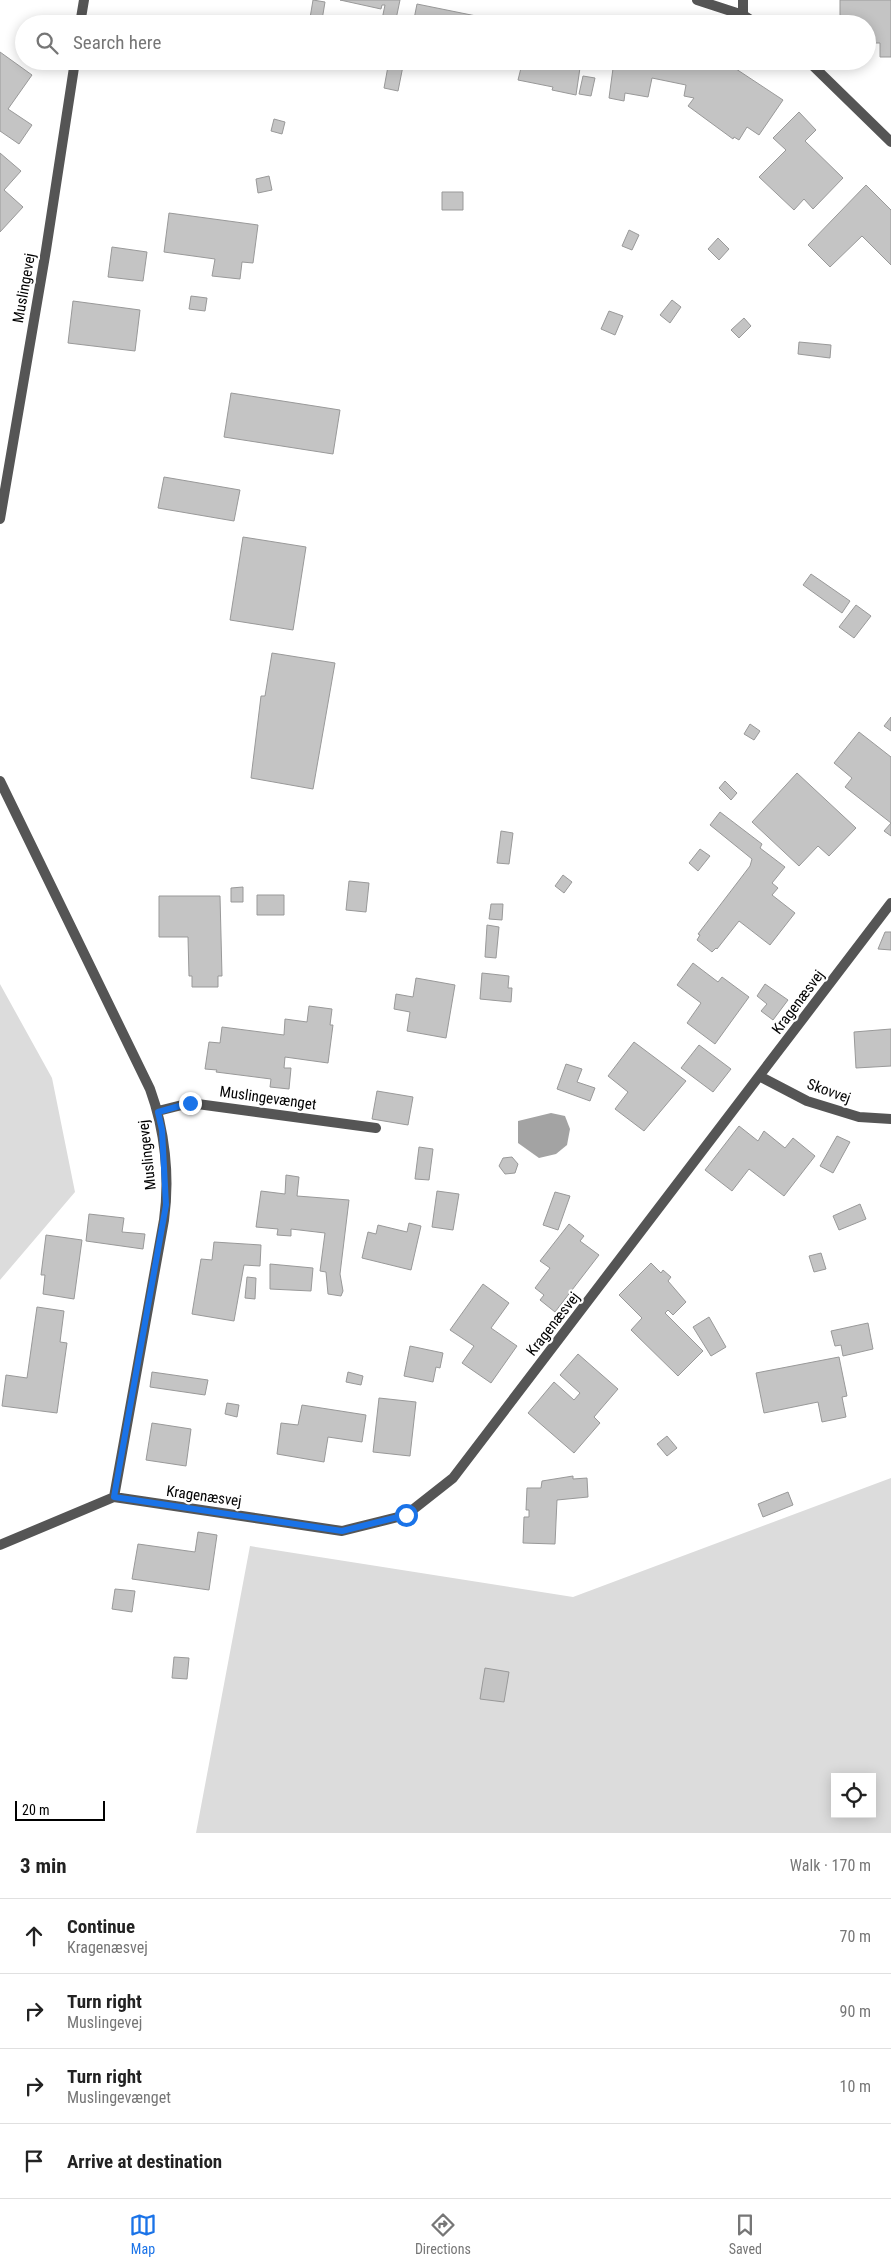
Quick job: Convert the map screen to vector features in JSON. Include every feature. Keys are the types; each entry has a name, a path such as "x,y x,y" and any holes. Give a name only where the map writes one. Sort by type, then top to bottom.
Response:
{"street":[{"path":"82,15 84,0"},
{"path":"697,0 743,15 743,0"},
{"name":"Muslingevej","path":"0,519 43,267 74,70"},
{"path":"817,70 891,142"},
{"name":"Muslingevej","path":"0,781 150,1089 162,1130 166,1205 114,1497"},
{"name":"Kragenæsvej","path":"114,1497 342,1531 406,1515 453,1478 761,1077 891,904"},
{"name":"Skovvej","path":"761,1077 807,1101 859,1117 891,1119"},
{"name":"Muslingevænget","path":"158,1112 190,1103 376,1128"},
{"path":"0,1546 114,1497"}],"shaded area":[{"path":"0,984 52,1078 75,1192 0,1280"},
{"path":"551,1113 565,1116 570,1129 567,1145 556,1154 539,1158 518,1143 518,1121"},
{"path":"891,1478 891,1833 196,1833 250,1546 573,1597"}],"building":[{"path":"313,0 325,2 323,15 310,15"},
{"path":"340,0 400,0 397,15 383,15 385,5 382,5 381,9"},
{"path":"840,0 891,0 891,57 880,57 880,43 876,43 876,15 840,15"},
{"path":"417,4 471,15 415,15"},
{"path":"0,52 15,63 15,70 25,70 32,75 8,109 32,125 19,144 0,131"},
{"path":"387,70 402,70 398,91 384,88"},
{"path":"520,70 580,70 576,95 552,90 553,87 518,80"},
{"path":"613,70 738,70 783,100 759,135 747,127 739,140 734,137 733,139 688,106 694,98 684,96 686,85 652,78 648,97 625,93 624,101 609,98"},
{"path":"583,76 595,78 591,96 579,94"},
{"path":"799,112 816,130 805,141 843,178 813,209 804,199 794,210 759,177 786,150 773,138"},
{"path":"274,119 285,122 282,134 271,131"},
{"path":"0,153 21,171 4,190 23,207 0,232"},
{"path":"269,176 272,190 258,193 256,179"},
{"path":"866,185 891,210 891,265 862,236 830,267 808,245"},
{"path":"442,192 463,192 463,210 442,210"},
{"path":"169,213 258,225 253,263 242,262 240,279 212,276 215,259 164,252"},
{"path":"629,230 639,235 632,250 622,246"},
{"path":"718,238 729,249 719,260 708,249"},
{"path":"112,247 147,252 143,281 108,277"},
{"path":"191,296 207,298 205,311 189,309"},
{"path":"672,300 681,307 670,323 660,315"},
{"path":"73,301 140,310 135,351 68,343"},
{"path":"609,311 623,316 615,335 601,329"},
{"path":"744,318 751,326 739,338 731,330"},
{"path":"799,342 831,345 830,358 798,354"},
{"path":"231,393 340,410 333,454 224,437"},
{"path":"164,477 240,490 234,521 158,508"},
{"path":"243,537 306,547 293,630 230,620"},
{"path":"811,574 850,601 842,613 803,585"},
{"path":"856,605 871,616 854,638 839,627"},
{"path":"272,653 335,663 313,789 251,778 261,696 265,696"},
{"path":"891,717 891,731 884,726"},
{"path":"750,724 760,731 754,740 744,734"},
{"path":"859,732 891,757 891,823 845,787 852,778 834,763"},
{"path":"797,773 856,828 829,856 818,846 799,866 752,822"},
{"path":"725,781 737,793 731,800 719,788"},
{"path":"720,812 762,844 760,848 785,867 772,883 778,888 772,895 795,913 770,945 739,921 717,949 712,952 697,940 700,935 698,934 750,866 752,859 710,825"},
{"path":"891,823 891,836 884,831"},
{"path":"501,831 513,833 509,864 497,863"},
{"path":"700,849 710,856 698,871 689,863"},
{"path":"563,875 572,882 564,893 555,886"},
{"path":"349,881 369,883 366,912 346,910"},
{"path":"243,887 243,902 231,902 231,888"},
{"path":"257,895 284,895 284,915 257,915"},
{"path":"159,896 220,896 222,976 218,976 218,987 192,987 192,976 189,976 188,937 159,937"},
{"path":"491,904 503,904 502,920 489,919"},
{"path":"487,925 499,927 496,958 485,957"},
{"path":"885,932 891,932 891,950 878,949"},
{"path":"693,963 718,982 722,977 749,997 715,1044 687,1023 701,1003 677,985"},
{"path":"482,973 509,976 508,988 512,988 511,1002 480,999"},
{"path":"416,978 455,985 446,1038 407,1031 410,1012 394,1009 396,994 413,997"},
{"path":"765,984 788,1000 773,1020 761,1011 767,1004 757,996"},
{"path":"309,1006 332,1009 330,1025 333,1025 328,1063 285,1057 284,1068 291,1068 289,1089 270,1087 271,1079 205,1069 209,1042 220,1043 222,1027 284,1035 285,1019 307,1022"},
{"path":"891,1029 891,1066 856,1068 854,1032"},
{"path":"634,1042 686,1081 644,1131 615,1109 628,1092 608,1076"},
{"path":"699,1045 731,1069 713,1092 681,1068"},
{"path":"566,1064 582,1069 577,1082 595,1088 590,1101 557,1089"},
{"path":"377,1091 413,1097 408,1125 372,1119"},
{"path":"739,1126 758,1141 764,1131 785,1148 793,1138 815,1156 784,1196 749,1169 732,1191 705,1170"},
{"path":"837,1136 850,1142 833,1173 820,1166"},
{"path":"419,1147 433,1149 429,1180 415,1179"},
{"path":"512,1157 518,1164 515,1173 505,1174 499,1166 503,1158"},
{"path":"286,1175 299,1177 297,1196 349,1200 340,1274 343,1291 341,1296 328,1294 326,1272 320,1271 325,1233 291,1229 291,1236 277,1235 278,1229 256,1227 261,1191 285,1194"},
{"path":"437,1191 459,1194 453,1230 432,1227"},
{"path":"555,1192 570,1196 558,1230 543,1225"},
{"path":"860,1204 866,1219 839,1230 833,1216"},
{"path":"89,1214 124,1218 122,1232 145,1234 143,1249 86,1241"},
{"path":"409,1223 421,1226 411,1270 362,1258 368,1232 376,1234 378,1225 407,1232"},
{"path":"569,1224 584,1236 580,1241 599,1255 555,1312 540,1300 544,1295 535,1288 550,1268 540,1261"},
{"path":"46,1235 82,1240 74,1299 43,1294 45,1275 41,1275"},
{"path":"214,1242 261,1245 260,1266 244,1265 234,1321 192,1314 201,1259 212,1260"},
{"path":"821,1253 826,1269 814,1272 809,1256"},
{"path":"651,1263 661,1273 663,1270 671,1277 668,1281 686,1302 673,1315 668,1310 665,1313 703,1351 678,1376 631,1330 642,1318 619,1295"},
{"path":"270,1264 313,1268 311,1291 270,1289"},
{"path":"247,1277 256,1278 255,1299 245,1298"},
{"path":"483,1284 509,1303 491,1328 517,1346 491,1383 462,1363 474,1346 450,1330"},
{"path":"37,1307 64,1311 60,1342 67,1343 57,1413 2,1406 6,1375 27,1378"},
{"path":"709,1317 726,1347 711,1356 693,1327"},
{"path":"868,1323 873,1349 843,1356 841,1345 835,1346 831,1331"},
{"path":"410,1346 443,1353 440,1368 436,1367 433,1382 404,1376"},
{"path":"578,1354 618,1389 594,1417 600,1423 574,1453 528,1413 554,1382 574,1400 580,1393 560,1375"},
{"path":"839,1357 847,1396 842,1397 846,1417 822,1422 818,1402 764,1413 756,1373"},
{"path":"152,1372 208,1380 205,1395 150,1387"},
{"path":"348,1372 363,1376 361,1385 346,1382"},
{"path":"379,1398 416,1402 410,1456 373,1452"},
{"path":"227,1403 239,1405 237,1417 225,1414"},
{"path":"302,1405 366,1415 362,1442 328,1437 324,1462 277,1454 281,1423 298,1425"},
{"path":"152,1423 191,1429 186,1466 146,1460"},
{"path":"667,1436 677,1448 667,1456 657,1444"},
{"path":"573,1476 573,1479 587,1478 588,1497 557,1500 555,1544 523,1543 524,1517 529,1517 529,1510 526,1510 527,1488 541,1488 542,1481"},
{"path":"788,1492 793,1505 763,1517 758,1504"},
{"path":"198,1532 217,1535 209,1590 132,1579 138,1544 195,1552"},
{"path":"115,1589 135,1591 132,1612 112,1609"},
{"path":"174,1657 189,1658 187,1679 172,1678"},
{"path":"485,1668 509,1672 504,1702 480,1699"}],"route":[{"path":"190,1103 158,1112 162,1130 166,1205 114,1497 342,1531 406,1515"}]}
